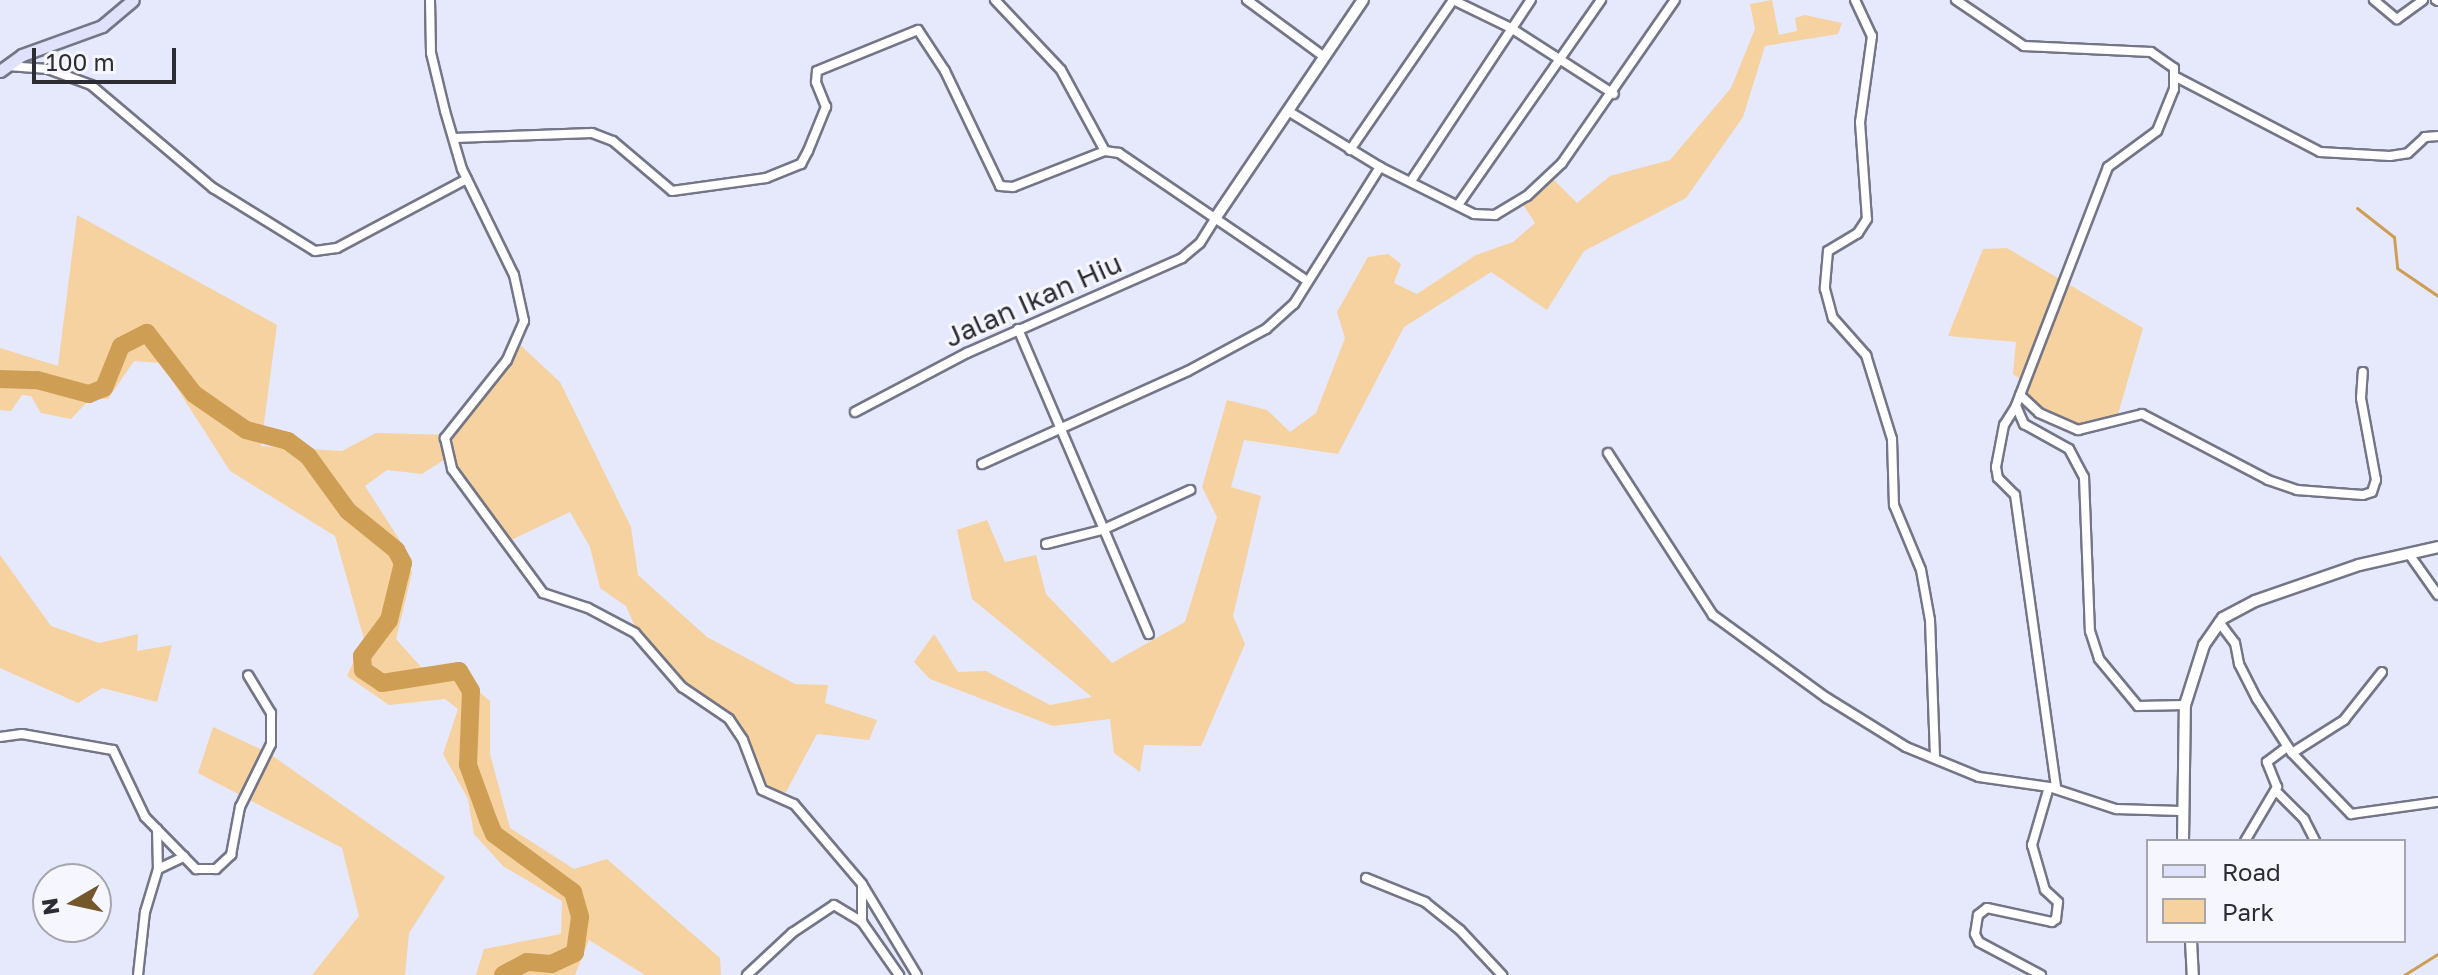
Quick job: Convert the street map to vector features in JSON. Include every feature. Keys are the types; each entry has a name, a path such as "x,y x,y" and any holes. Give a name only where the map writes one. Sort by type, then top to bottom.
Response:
{"main road":[{"path":"2,68 102,26 133,0"}],"street":[{"path":"430,0 435,77 467,179 514,275 524,321 507,360 445,438 452,469 538,588 549,597 588,608 642,639 682,687 729,719 743,740 762,790 794,804 862,884 917,975"},
{"path":"995,0 1061,70 1105,151"},
{"path":"1247,0 1323,56"},
{"path":"1260,9 1266,0"},
{"path":"1216,217 1363,0"},
{"path":"1350,150 1453,0 1511,28 1614,94"},
{"path":"1411,181 1531,0"},
{"path":"1458,205 1563,59 1601,0"},
{"path":"1288,111 1380,167 1474,214 1495,215 1527,196 1562,163 1614,94 1675,0"},
{"path":"1855,0 1872,36 1860,122 1867,219 1858,233 1828,251 1825,289 1833,318 1866,355 1892,439 1894,505 1921,570 1930,620 1935,758"},
{"path":"2374,0 2397,19 2423,0"},
{"path":"1961,1 2024,46 2151,52 2169,62 2176,77 2320,152 2390,156 2408,153 2437,134"},
{"path":"454,138 592,133 613,141 662,188 672,191 766,178 801,164 808,151 826,107 816,82 817,71 911,29 927,40 1000,186 1013,187 1105,151 1124,155 1306,280"},
{"path":"2,68 48,69 91,85 213,188 315,251 337,248 467,179"},
{"path":"2041,975 1979,942 1975,934 1978,915 1987,908 2052,922 2056,919 2057,897 2045,890 2032,845 2053,788 2015,495 1998,478 1996,467 2004,425 2016,406 2108,167 2125,149 2157,131 2176,77"},
{"path":"982,464 1266,329 1294,304 1306,280 1380,167"},
{"name":"Jalan Ikan Hiu","path":"855,412 1018,329 1191,253 1216,217"},
{"path":"1018,329 1058,430 1149,634"},
{"path":"2020,395 2039,413 2078,430 2142,414 2268,480 2297,490 2363,495 2372,492 2376,480 2361,398 2363,372"},
{"path":"2016,406 2024,424 2069,449 2084,477 2090,631 2099,659 2138,706 2185,705"},
{"path":"1608,453 1713,615 1827,698 1906,747 1979,777 2053,788 2116,809 2180,811"},
{"path":"1046,544 1102,530 1190,490"},
{"path":"2183,839 2180,811 2185,705 2204,645 2219,622 2255,601 2438,547"},
{"path":"2409,554 2438,595"},
{"path":"2219,622 2235,643 2239,664 2289,750 2351,814 2438,802"},
{"path":"2314,839 2304,819 2276,791 2267,762 2344,720 2382,672"},
{"path":"0,737 22,734 113,750 121,758 135,806 184,857 205,871 227,862 240,807 266,757 271,713 248,675"},
{"path":"2246,839 2276,791"},
{"path":"138,975 145,912 158,869 157,828"},
{"path":"158,869 184,857"},
{"path":"1366,878 1425,902 1460,930 1502,975"},
{"path":"862,884 862,922"},
{"path":"747,975 792,933 834,905 862,922 899,975"},
{"path":"2191,943 2193,975"}],"green space":[{"path":"1772,0 1779,35 1797,31 1795,18 1805,15 1842,23 1838,34 1765,46 1743,117 1686,198 1584,251 1547,310 1491,272 1404,327 1338,454 1244,440 1231,487 1261,496 1233,616 1245,644 1201,746 1144,745 1140,772 1114,753 1110,719 1053,726 930,679 914,662 934,634 958,672 986,671 1050,705 1092,697 972,599 957,530 987,520 1005,562 1036,555 1046,594 1112,663 1185,622 1217,517 1202,487 1227,400 1267,410 1290,432 1316,413 1345,338 1337,312 1368,257 1388,254 1401,264 1394,283 1417,294 1476,255 1513,242 1535,223 1522,203 1553,179 1577,203 1610,176 1670,160 1731,88 1755,29 1750,4"},
{"path":"77,215 277,325 261,446 342,451 376,433 451,435 486,396 518,343 560,382 631,527 638,575 707,637 795,684 828,685 825,703 877,720 869,740 817,734 786,792 768,791 761,786 731,720 683,684 637,631 626,606 600,588 590,547 570,512 511,540 450,456 422,474 387,470 365,486 399,539 412,573 396,639 421,667 450,668 490,701 490,754 510,828 574,869 607,859 720,958 721,975 645,975 589,940 575,975 476,975 484,949 561,934 562,901 503,866 474,834 468,799 443,754 458,709 445,699 389,705 347,676 364,639 335,536 230,471 161,363 134,361 108,399 90,399 71,419 41,413 31,396 22,395 11,411 0,410 0,348 58,366"},
{"path":"2007,248 2143,328 2118,414 2095,428 2079,428 2036,409 2020,393 2025,382 2013,374 2016,342 1948,336 1983,249"},
{"path":"0,555 51,626 99,643 138,634 137,651 172,645 157,702 102,688 78,703 0,668"},
{"path":"213,727 267,752 445,877 409,933 405,975 312,975 359,916 342,848 198,773"}],"waterway":[{"path":"2357,208 2394,237 2397,268 2438,296"},
{"path":"0,379 37,380 89,394 104,388 121,346 147,333 194,394 246,430 288,441 308,456 348,511 396,550 403,563 389,620 362,656 363,670 382,683 459,671 471,691 468,765 494,834 573,892 580,917 575,953 551,964 527,962 503,975"},
{"path":"2404,975 2438,954"}]}
